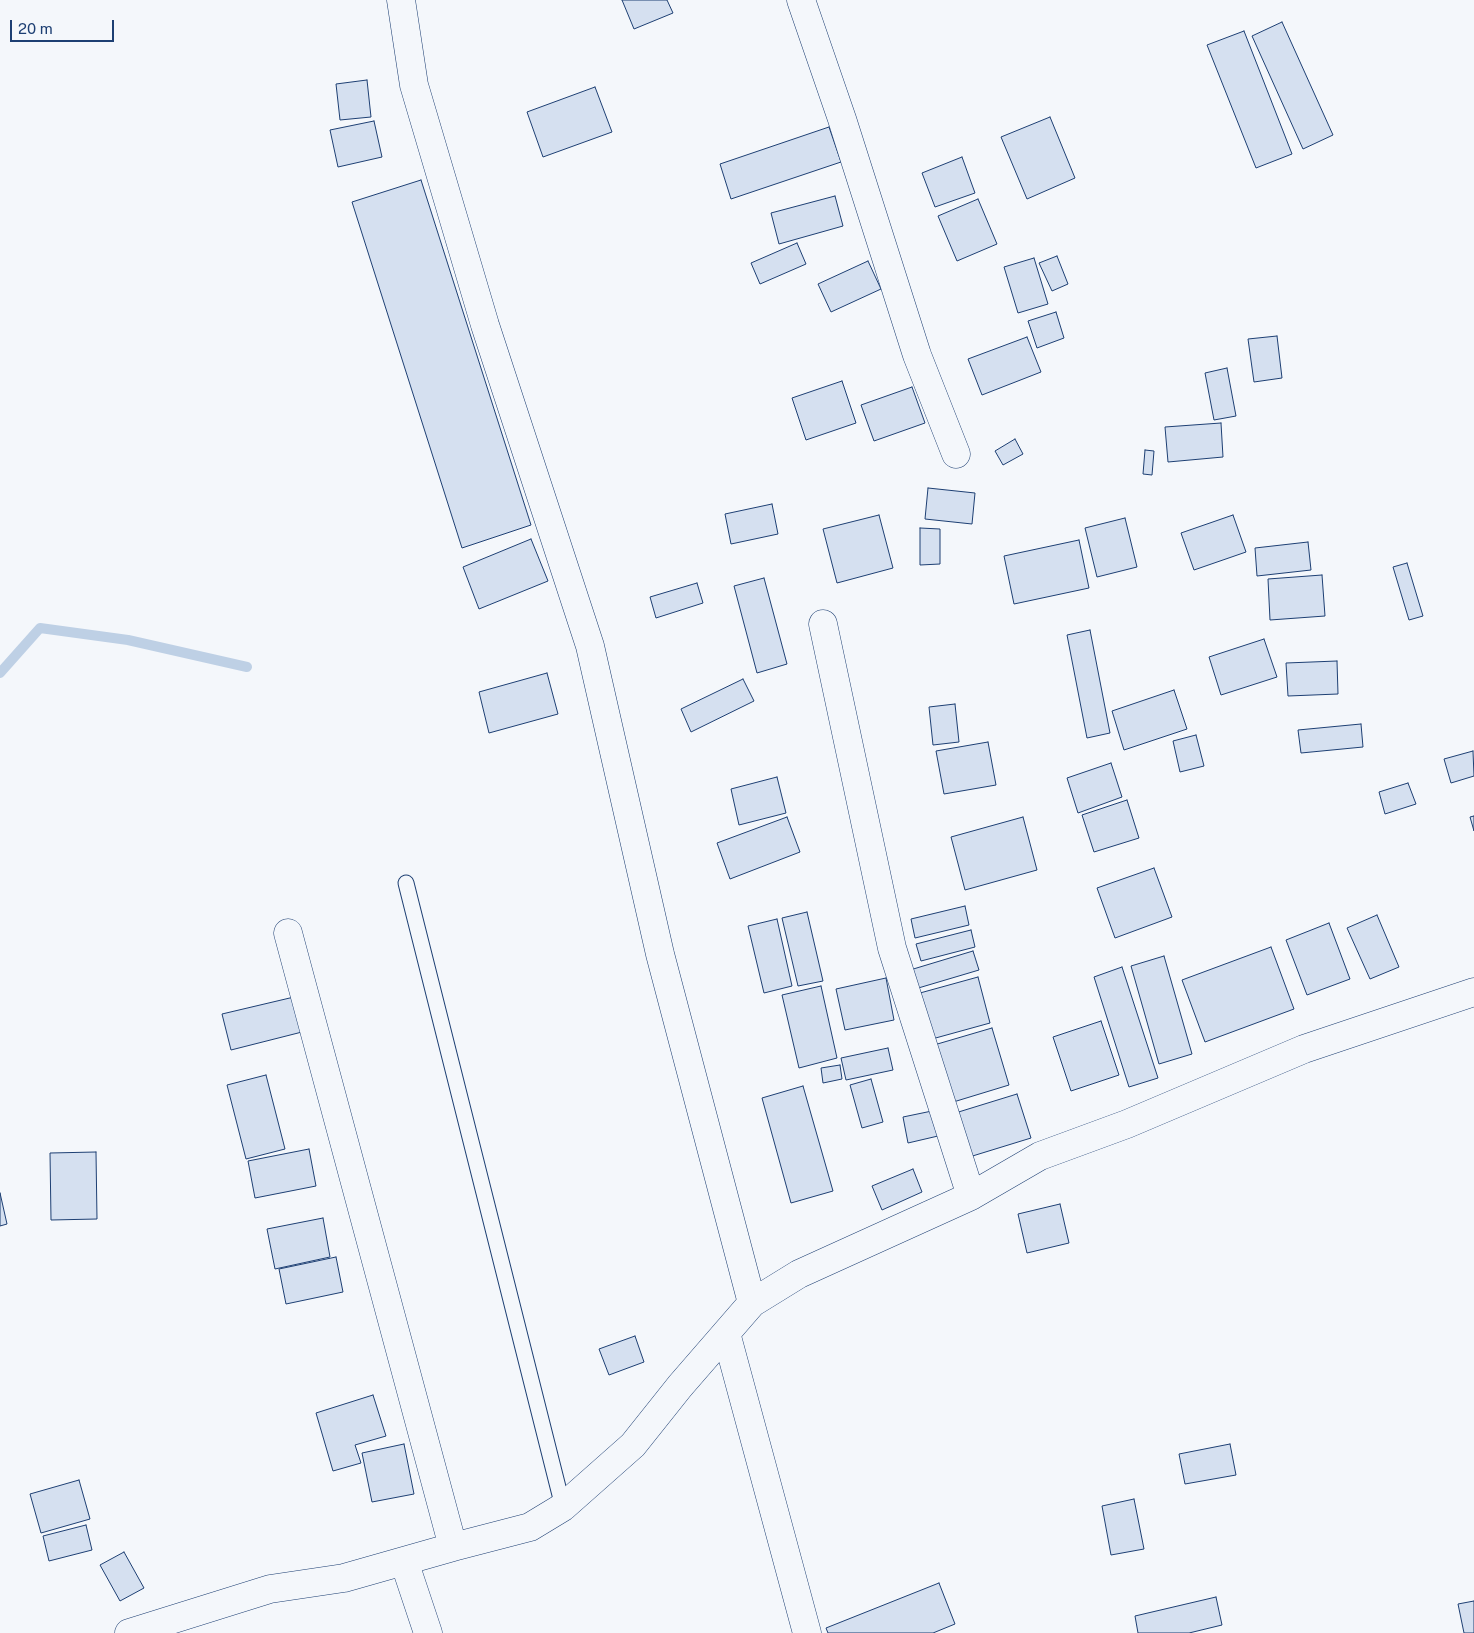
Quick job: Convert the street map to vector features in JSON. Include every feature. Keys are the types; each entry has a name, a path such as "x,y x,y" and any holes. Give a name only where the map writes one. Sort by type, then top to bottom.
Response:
{"street":[{"path":"401,0 417,95 485,325 590,646 660,954 752,1303"},
{"path":"801,0 842,119 917,355 956,454"},
{"path":"823,624 892,948 972,1196"},
{"path":"288,933 453,1547"},
{"path":"129,1633 270,1589 344,1578 530,1527 563,1507 634,1445 680,1386 752,1303 798,1274 972,1196 1040,1156 1127,1124 1304,1048 1474,992"},
{"path":"726,1333 807,1633"},
{"path":"404,1561 428,1633"}],"lane":[{"path":"406,883 563,1507"}],"building":[{"path":"622,0 667,0 673,13 634,29"},
{"path":"1282,22 1333,135 1303,149 1252,36"},
{"path":"1244,31 1292,154 1256,168 1207,45"},
{"path":"367,80 371,117 340,120 336,84"},
{"path":"595,87 612,132 543,157 527,112"},
{"path":"1050,117 1075,178 1027,199 1001,137"},
{"path":"374,121 382,157 338,167 330,130"},
{"path":"829,127 841,162 731,199 720,164"},
{"path":"962,157 975,193 935,207 922,173"},
{"path":"421,180 531,525 462,548 352,202"},
{"path":"835,196 843,226 779,244 771,213"},
{"path":"978,199 997,244 957,261 938,216"},
{"path":"797,243 806,264 760,284 751,263"},
{"path":"1057,256 1068,284 1052,291 1039,263"},
{"path":"1034,258 1048,304 1018,313 1004,267"},
{"path":"868,261 881,289 831,312 818,284"},
{"path":"1056,312 1064,338 1037,348 1028,321"},
{"path":"1277,336 1282,378 1254,382 1248,339"},
{"path":"1027,337 1041,372 982,395 968,359"},
{"path":"1227,368 1236,416 1214,420 1205,373"},
{"path":"842,381 856,423 806,440 792,398"},
{"path":"912,387 925,423 874,441 861,405"},
{"path":"1221,423 1223,457 1168,462 1165,427"},
{"path":"1015,439 1023,454 1003,465 995,451"},
{"path":"1145,450 1154,451 1152,475 1143,474"},
{"path":"928,488 975,493 972,524 925,519"},
{"path":"772,504 778,534 731,544 725,514"},
{"path":"879,515 893,568 837,583 823,529"},
{"path":"1233,515 1246,552 1194,570 1181,533"},
{"path":"1125,518 1137,567 1097,577 1085,528"},
{"path":"920,528 940,529 940,564 920,565"},
{"path":"531,539 548,581 479,609 463,567"},
{"path":"1079,540 1089,588 1014,604 1004,556"},
{"path":"1308,542 1311,570 1257,576 1255,548"},
{"path":"1407,563 1423,616 1409,620 1393,567"},
{"path":"1322,575 1325,616 1270,620 1268,579"},
{"path":"764,578 787,664 757,673 734,586"},
{"path":"697,583 703,603 656,618 650,597"},
{"path":"1090,630 1110,733 1087,738 1067,635"},
{"path":"1264,639 1277,677 1221,695 1209,657"},
{"path":"1337,661 1338,694 1288,696 1286,663"},
{"path":"547,673 558,714 489,733 479,692"},
{"path":"743,679 754,701 691,732 681,709"},
{"path":"1174,690 1187,729 1124,750 1112,711"},
{"path":"955,704 959,742 933,745 929,707"},
{"path":"1361,724 1363,747 1301,753 1298,730"},
{"path":"1196,735 1204,766 1180,772 1173,741"},
{"path":"988,742 996,785 944,794 936,751"},
{"path":"1473,751 1474,776 1451,783 1444,759"},
{"path":"1111,763 1122,797 1078,813 1067,778"},
{"path":"777,777 786,813 739,825 731,789"},
{"path":"1408,783 1416,804 1385,814 1379,792"},
{"path":"1127,800 1139,838 1094,852 1082,815"},
{"path":"1474,816 1474,831 1470,817"},
{"path":"787,817 800,852 730,879 717,843"},
{"path":"1023,817 1037,870 965,890 951,837"},
{"path":"1154,868 1172,917 1115,938 1097,888"},
{"path":"965,906 969,925 915,938 911,919"},
{"path":"807,912 823,981 798,986 782,918"},
{"path":"1377,915 1399,967 1370,979 1347,928"},
{"path":"777,919 792,986 764,993 748,926"},
{"path":"1329,923 1350,979 1307,995 1286,940"},
{"path":"971,930 975,947 921,961 916,944"},
{"path":"1271,947 1294,1009 1205,1042 1182,980"},
{"path":"973,951 979,970 915,989 910,970"},
{"path":"1164,956 1192,1054 1159,1064 1131,966"},
{"path":"1122,967 1158,1078 1129,1087 1094,977"},
{"path":"978,977 990,1023 932,1039 920,993"},
{"path":"886,978 894,1020 845,1030 836,989"},
{"path":"821,986 837,1058 799,1068 782,995"},
{"path":"294,997 302,1032 231,1050 222,1014"},
{"path":"1101,1021 1119,1075 1071,1091 1053,1037"},
{"path":"992,1028 1009,1085 950,1103 934,1045"},
{"path":"888,1048 893,1070 846,1080 841,1058"},
{"path":"840,1065 842,1079 823,1083 821,1068"},
{"path":"266,1075 285,1149 246,1159 227,1085"},
{"path":"871,1079 883,1122 862,1128 850,1085"},
{"path":"803,1086 833,1191 791,1203 762,1098"},
{"path":"1017,1094 1031,1138 966,1158 952,1114"},
{"path":"932,1111 938,1136 908,1143 903,1117"},
{"path":"309,1149 316,1186 255,1198 248,1161"},
{"path":"96,1152 97,1219 51,1220 50,1153"},
{"path":"913,1169 922,1192 882,1210 872,1186"},
{"path":"0,1193 7,1224 0,1226"},
{"path":"1060,1204 1069,1243 1027,1253 1018,1214"},
{"path":"323,1218 330,1257 275,1269 267,1229"},
{"path":"336,1257 343,1292 286,1304 279,1269"},
{"path":"635,1336 644,1362 609,1375 599,1349"},
{"path":"373,1395 386,1436 355,1445 361,1463 333,1471 316,1413"},
{"path":"404,1444 414,1494 372,1502 362,1453"},
{"path":"1230,1444 1236,1475 1185,1484 1179,1454"},
{"path":"79,1480 90,1519 41,1533 30,1494"},
{"path":"1134,1499 1144,1549 1111,1555 1102,1506"},
{"path":"86,1525 92,1550 49,1561 43,1536"},
{"path":"124,1552 144,1588 120,1601 100,1565"},
{"path":"939,1583 955,1624 933,1633 828,1633 826,1628"},
{"path":"1216,1597 1222,1625 1189,1633 1138,1633 1135,1616"},
{"path":"1474,1601 1474,1633 1464,1633 1458,1604"}],"waterway":[{"path":"0,673 40,628 128,640 247,667"}]}
